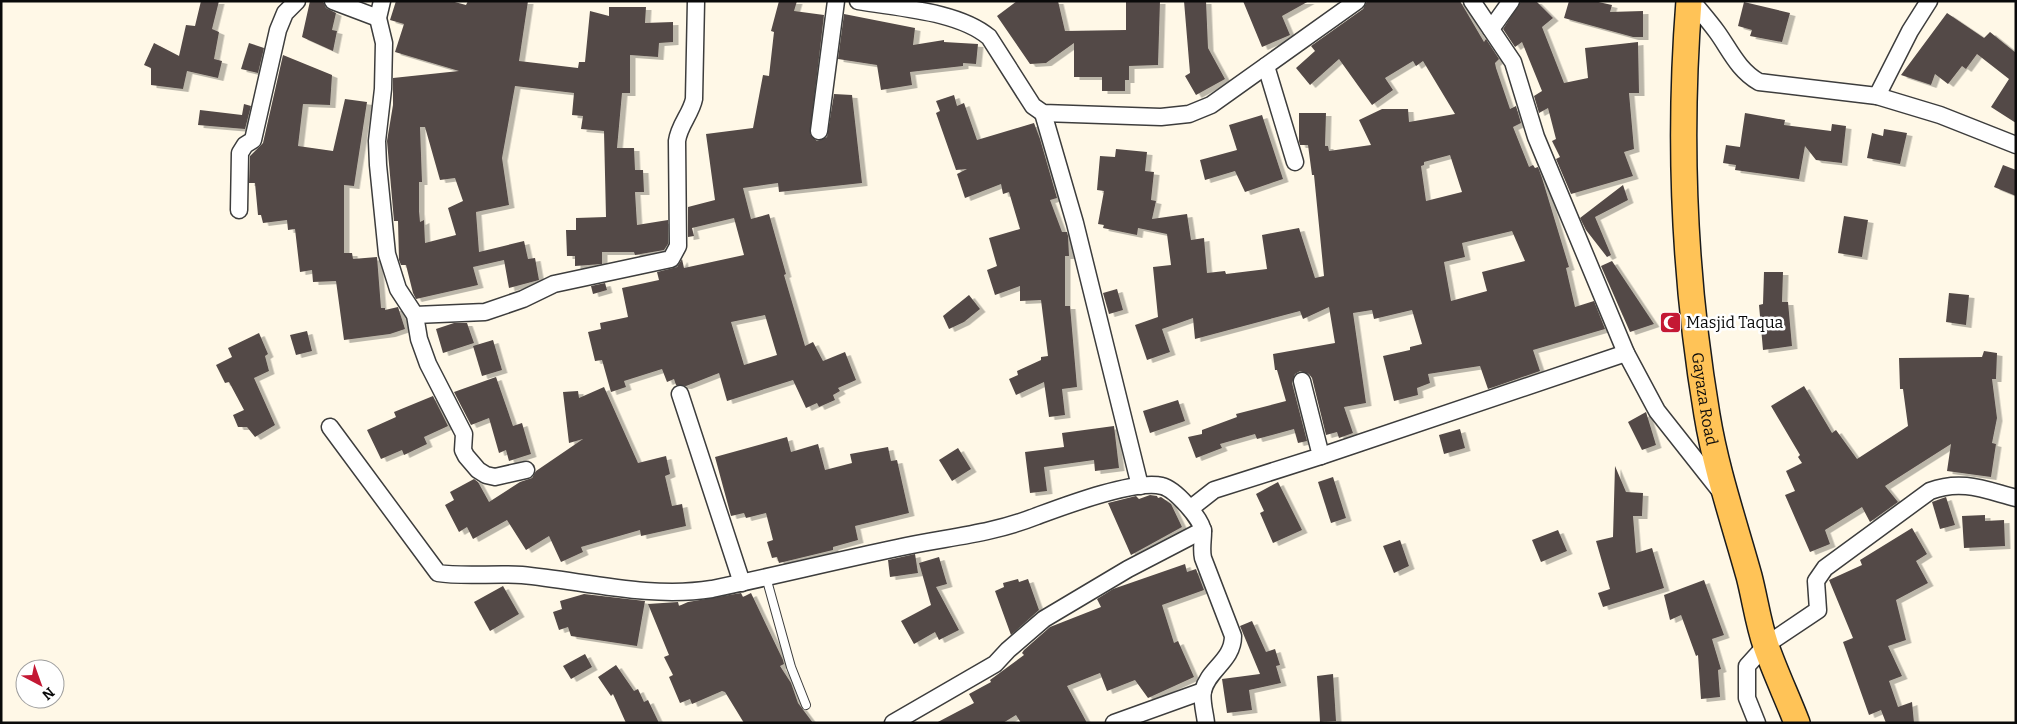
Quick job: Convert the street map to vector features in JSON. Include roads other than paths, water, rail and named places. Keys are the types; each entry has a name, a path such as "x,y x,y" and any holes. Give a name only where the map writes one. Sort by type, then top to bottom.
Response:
{"main road":[{"name":"Gayaza Road","path":"1691,1 1684,71 1682,159 1688,263 1707,416 1724,496 1749,575 1766,645 1797,723"}],"street":[{"path":"239,210 240,153 245,145 254,140 278,30 285,13 296,1"},
{"path":"333,1 378,18"},
{"path":"382,1 378,18 384,43 378,157 387,254 398,289 415,315 419,340 428,364 464,434 463,450 466,456 478,470 486,475 496,477 526,470"},
{"path":"415,315 485,312 523,299 554,284 671,259 678,246 677,141 680,125 692,108 694,99 696,1"},
{"path":"819,131 836,1"},
{"path":"858,1 954,18 979,29 989,37 1033,106 1043,113 1161,118 1190,114 1223,98 1357,1"},
{"path":"1472,1 1513,62 1536,137 1626,353 1657,411 1724,496"},
{"path":"1490,28 1511,1"},
{"path":"1691,1 1718,33 1737,63 1749,76 1759,82 1877,96 1940,115 2016,144"},
{"path":"1877,96 1910,31 1929,1"},
{"path":"1266,66 1295,162"},
{"path":"1043,113 1075,223 1140,486"},
{"path":"1191,508 1214,490 1626,353"},
{"path":"1302,381 1321,456"},
{"path":"680,394 742,582"},
{"path":"330,427 438,573 521,575 688,592 929,541 979,535 1015,525 1059,508 1140,486 1162,486 1191,508 1203,530 1201,549 1231,627 1233,644 1227,658 1209,680 1203,691 1206,723"},
{"path":"1756,723 1747,698 1746,666 1766,645 1818,610 1816,581 1825,568 1930,491 1945,485 1960,484 2016,498"},
{"path":"893,723 995,664 1008,650 1048,616 1145,560 1203,530"},
{"path":"1114,723 1203,691"}],"lane":[{"path":"766,577 791,667 806,705"}],"place":[{"name":"Masjid Taqua","path":"1670,322"}]}
